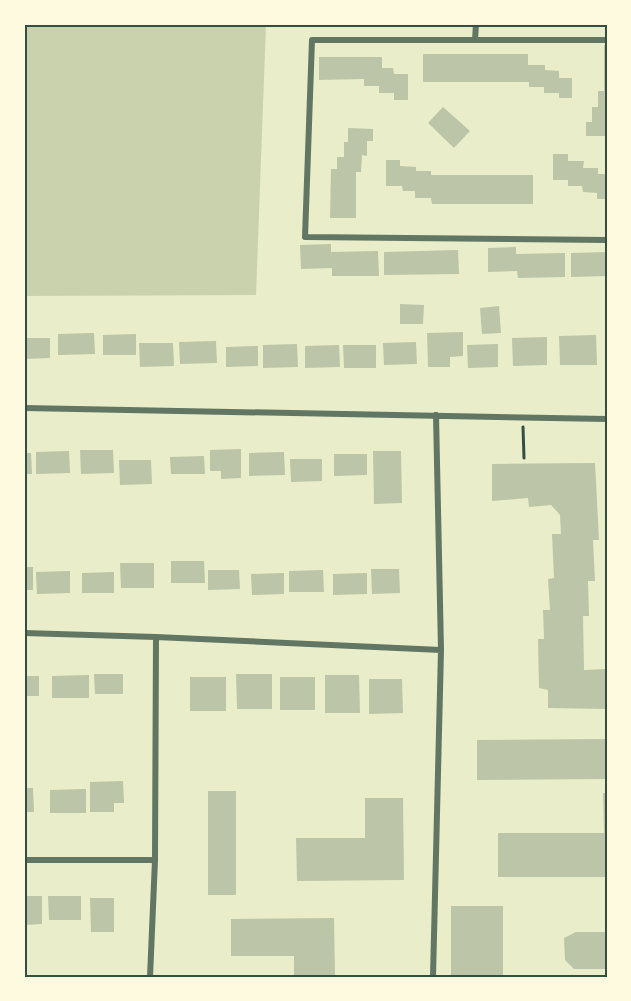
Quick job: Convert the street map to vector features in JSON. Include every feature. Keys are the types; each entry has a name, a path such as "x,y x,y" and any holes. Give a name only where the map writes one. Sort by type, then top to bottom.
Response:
{"street":[{"path":"475,40 476,24"},
{"path":"607,40 312,40 305,237 607,240"},
{"path":"24,408 607,418"},
{"path":"433,977 441,650 436,415"},
{"path":"24,633 156,636 441,650"},
{"path":"150,977 155,860 156,636"},
{"path":"24,860 155,860"}],"path":[{"path":"522,417 524,458"}],"green space":[{"path":"24,24 266,24 256,295 24,296"}],"building":[{"path":"604,45 607,45 607,136 586,136 586,122 592,122 592,107 598,107 598,91 604,91"},
{"path":"423,54 528,54 528,65 545,65 545,70 559,71 559,78 572,78 572,98 559,98 559,93 544,93 544,87 529,87 529,82 423,82"},
{"path":"319,57 382,57 382,68 393,68 394,74 408,74 408,100 394,100 394,93 379,93 379,86 364,86 364,79 319,80"},
{"path":"443,107 470,131 454,148 428,123"},
{"path":"348,128 373,129 373,141 367,141 367,156 362,155 361,172 356,172 356,218 330,218 331,169 337,169 337,157 344,157 344,142 348,142"},
{"path":"553,154 568,154 568,161 584,161 583,168 598,168 598,174 607,174 607,199 597,199 597,193 583,192 582,186 568,186 568,180 553,180"},
{"path":"386,160 400,160 400,166 416,167 416,171 431,171 431,175 533,175 533,204 432,204 431,198 415,198 415,191 403,191 402,186 386,186"},
{"path":"331,244 331,252 378,251 379,276 332,276 332,268 301,269 300,245"},
{"path":"516,247 516,254 565,253 565,277 518,278 517,271 488,272 488,248"},
{"path":"458,250 459,274 384,275 384,252"},
{"path":"607,252 607,276 571,277 571,253"},
{"path":"400,304 424,305 423,324 400,324"},
{"path":"499,306 501,333 482,334 480,308"},
{"path":"463,332 463,356 450,357 450,367 428,367 427,333"},
{"path":"94,333 95,354 58,355 58,334"},
{"path":"136,334 136,355 103,355 103,335"},
{"path":"596,335 597,365 560,365 559,336"},
{"path":"547,337 547,365 513,366 512,338"},
{"path":"24,338 50,338 50,358 24,359"},
{"path":"216,341 217,363 180,364 179,342"},
{"path":"416,342 417,364 384,365 383,343"},
{"path":"139,343 173,343 174,366 140,367"},
{"path":"297,344 298,367 263,368 263,345"},
{"path":"498,344 498,367 468,368 467,345"},
{"path":"339,345 340,367 305,368 305,346"},
{"path":"343,345 376,345 376,368 344,368"},
{"path":"258,346 258,366 226,367 226,347"},
{"path":"241,449 241,478 221,479 221,471 210,471 210,450"},
{"path":"80,450 113,450 114,473 81,474"},
{"path":"69,451 70,473 36,474 36,452"},
{"path":"373,451 401,451 402,503 374,504"},
{"path":"284,452 285,475 249,476 249,453"},
{"path":"24,453 31,453 32,474 24,474"},
{"path":"334,454 367,454 367,475 334,476"},
{"path":"204,456 205,474 171,474 170,457"},
{"path":"290,459 322,459 322,481 291,482"},
{"path":"119,460 151,460 152,484 120,485"},
{"path":"595,463 599,540 593,540 595,581 588,581 589,616 583,616 584,670 607,669 607,709 548,708 548,690 539,688 538,639 544,639 543,610 550,610 548,579 554,578 552,534 561,534 560,515 551,505 529,507 528,498 492,501 492,464"},
{"path":"171,561 204,561 205,583 171,583"},
{"path":"120,563 154,563 154,588 121,588"},
{"path":"24,567 33,567 33,590 24,590"},
{"path":"371,569 399,569 400,593 372,594"},
{"path":"208,570 239,570 240,589 208,590"},
{"path":"323,570 324,592 289,592 289,571"},
{"path":"70,571 70,593 37,594 36,572"},
{"path":"114,572 114,593 82,593 82,573"},
{"path":"284,573 284,594 252,595 251,574"},
{"path":"367,573 367,594 333,595 333,574"},
{"path":"94,674 123,674 123,694 95,694"},
{"path":"236,674 272,674 272,709 237,709"},
{"path":"89,675 89,698 52,698 52,676"},
{"path":"325,675 359,675 360,713 325,713"},
{"path":"24,676 39,676 39,696 24,696"},
{"path":"190,677 226,677 226,711 190,711"},
{"path":"280,677 315,677 315,710 280,710"},
{"path":"369,679 402,679 403,713 369,714"},
{"path":"607,739 607,779 477,780 477,740"},
{"path":"123,781 124,803 114,803 114,812 90,812 90,782"},
{"path":"24,788 33,788 34,812 24,812"},
{"path":"86,789 86,813 50,813 50,790"},
{"path":"208,791 236,791 236,895 208,895"},
{"path":"603,793 607,793 607,877 498,877 498,833 604,833"},
{"path":"365,798 403,798 404,880 297,881 296,838 365,838"},
{"path":"24,896 42,896 42,924 24,925"},
{"path":"48,896 81,896 81,920 49,920"},
{"path":"90,898 114,898 114,932 91,932"},
{"path":"451,906 503,906 503,977 451,977"},
{"path":"334,918 335,977 294,977 294,956 231,956 231,919"},
{"path":"576,932 607,932 607,969 574,969 565,960 564,938"}]}
